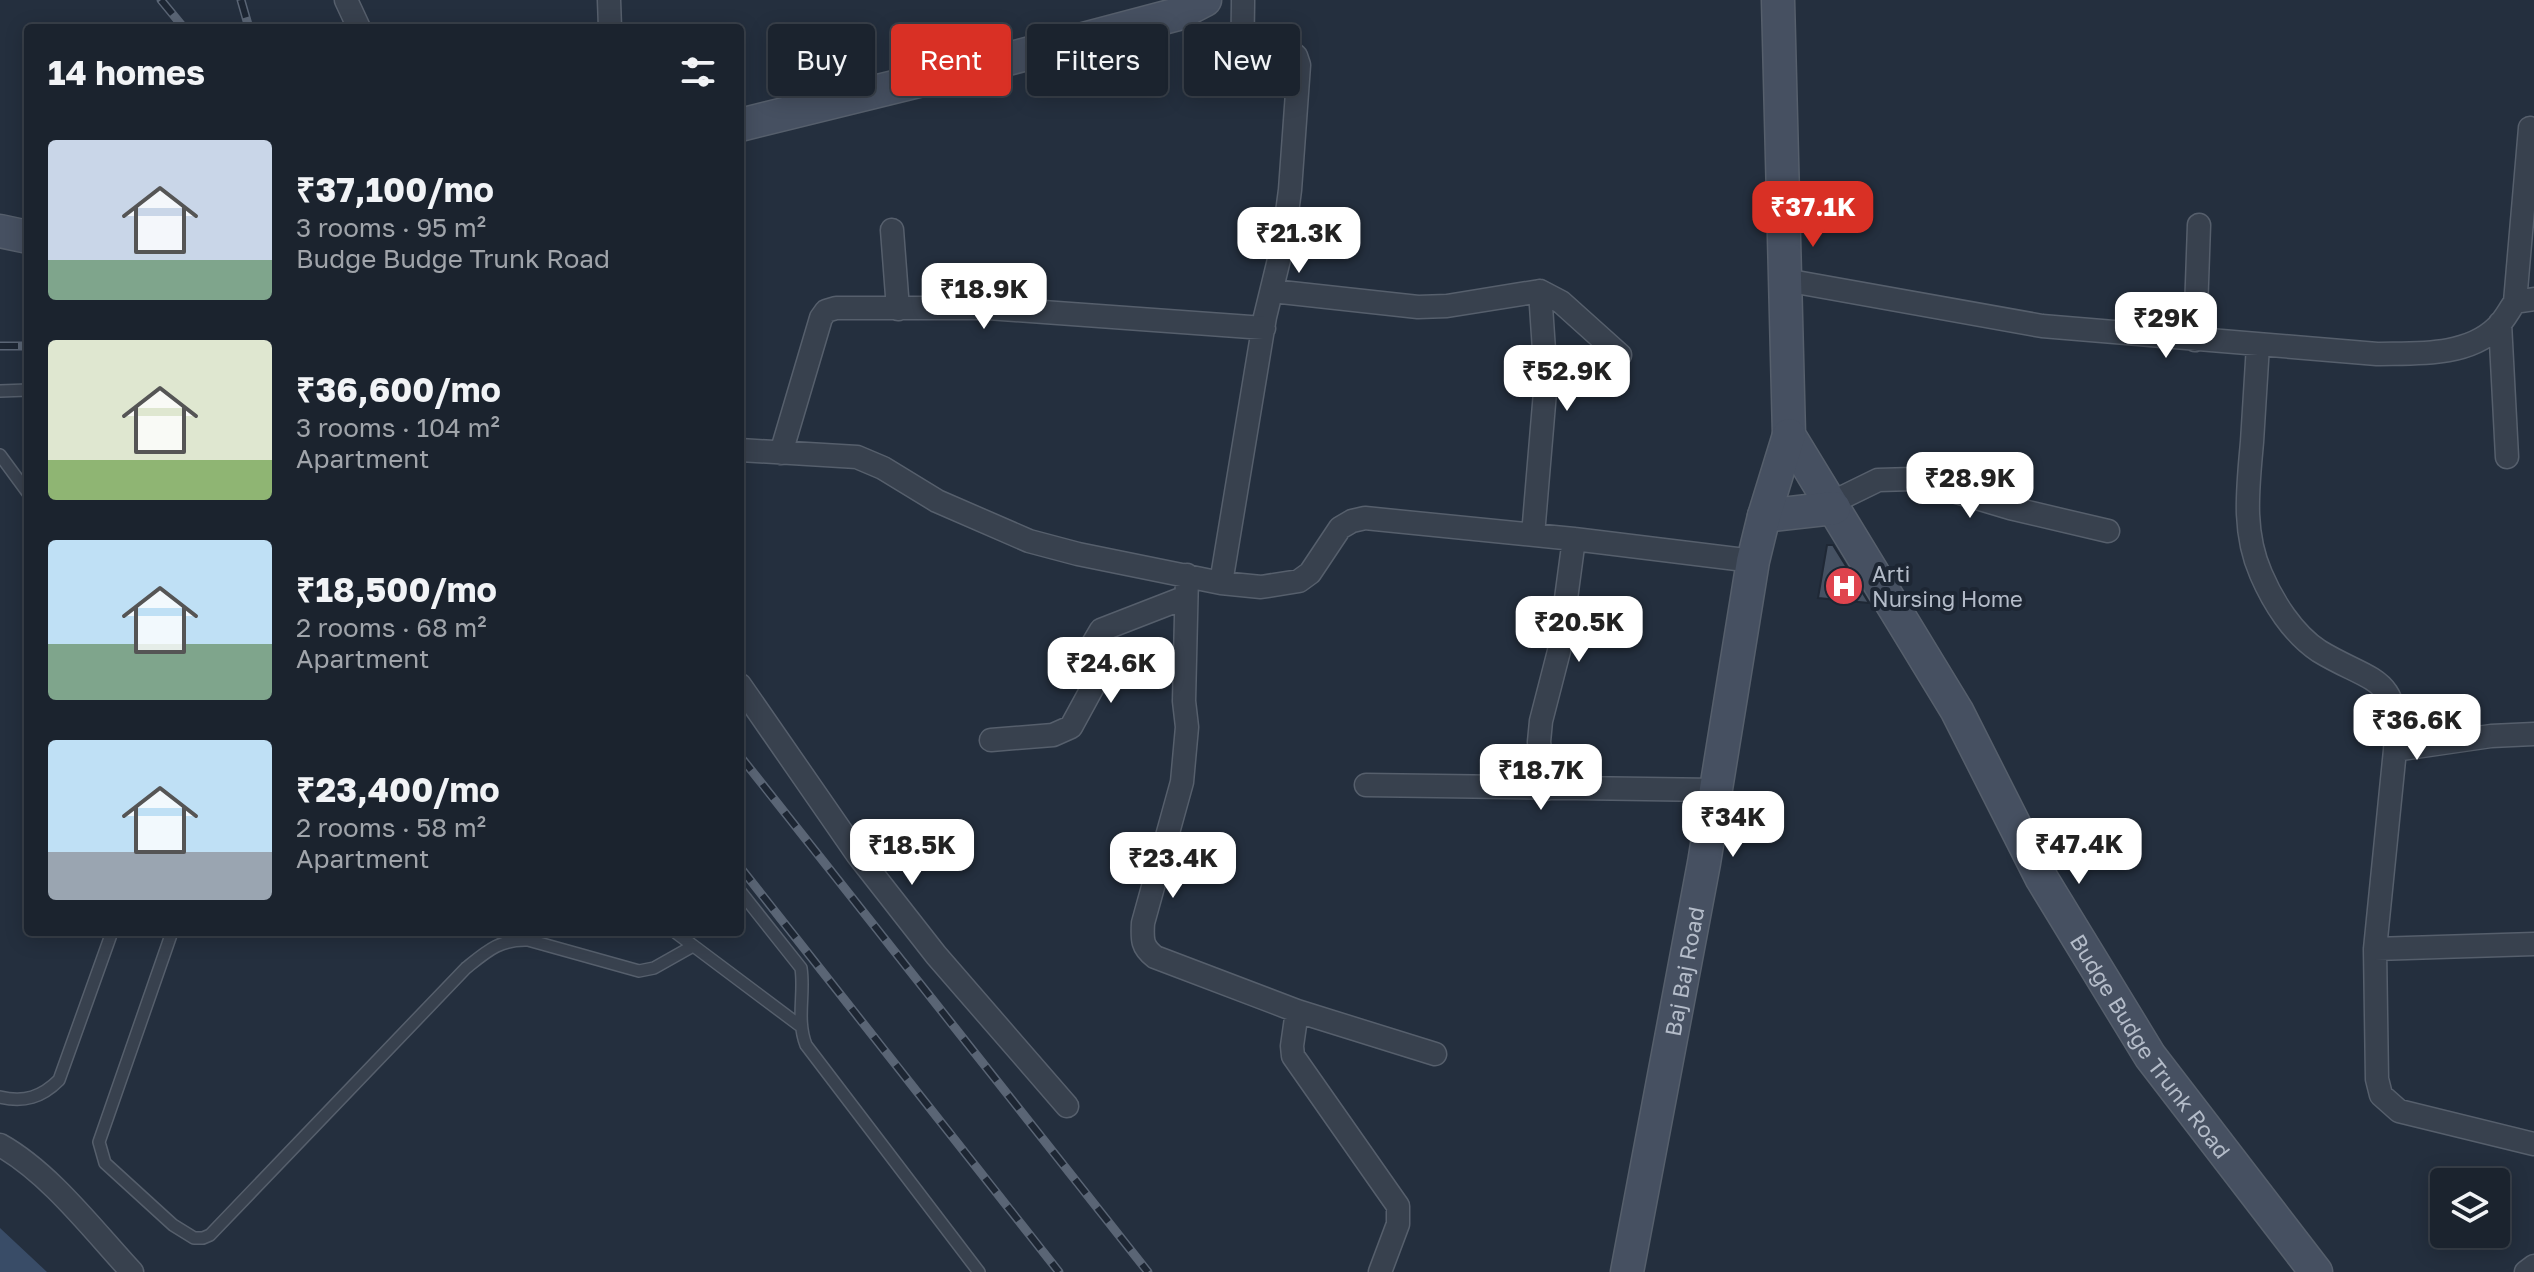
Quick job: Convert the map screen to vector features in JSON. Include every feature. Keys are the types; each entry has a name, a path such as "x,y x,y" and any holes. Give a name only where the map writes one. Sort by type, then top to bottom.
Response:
{"main road":[{"path":"744,124 1149,22 1178,14 1205,0"},
{"path":"1778,0 1789,435"},
{"path":"0,231 24,236"},
{"name":"Budge Budge Trunk Road","path":"1789,435 1957,711 2042,879 2150,1056 2315,1272"},
{"name":"Baj Baj Road","path":"1627,1272 1716,790 1753,561 1789,435"},
{"path":"1764,516 1832,505"}],"street":[{"path":"346,0 357,24"},
{"path":"609,0 610,24"},
{"path":"1221,583 1264,328 1283,243 1299,65 1296,56 1289,50 1256,52 1248,49 1243,39 1243,0"},
{"path":"1785,280 2042,326 2377,354 2431,352 2478,340 2524,300 2530,128"},
{"path":"2195,340 2199,225"},
{"path":"892,230 898,309"},
{"path":"1272,291 1418,307 1447,306 1540,291 1561,302 1620,355"},
{"path":"1533,535 1546,380 1540,291"},
{"path":"781,453 821,318 826,311 836,308 988,308 1264,328"},
{"path":"2500,323 2507,457"},
{"path":"2258,345 2247,511 2253,552 2262,577 2281,610 2305,640 2318,650 2377,680 2390,698 2396,719 2375,949 2377,1079 2381,1095 2399,1111 2534,1144"},
{"path":"744,450 857,457 883,468 937,501 1029,541 1186,586 1221,583 1261,587 1299,581 1310,573 1340,528 1365,518 1753,561"},
{"path":"1832,505 1878,480 1913,479 2010,508 2108,531"},
{"path":"1546,789 1539,742 1541,721 1559,651 1574,539"},
{"path":"991,740 1053,735 1071,727 1095,683 1091,647 1101,630 1186,586"},
{"path":"1186,586 1184,701 1187,727 1182,782 1143,923 1142,942 1145,950 1155,957 1297,1011 1435,1054"},
{"path":"744,691 857,854 936,955 1067,1106"},
{"path":"2395,750 2491,736 2534,734"},
{"path":"1366,785 1716,790"},
{"path":"2375,949 2534,944"},
{"path":"1297,1011 1293,1056 1398,1206 1398,1224 1380,1272"},
{"path":"0,1145 16,1154 63,1198 132,1272"},
{"path":"2526,1272 2534,1266 2534,1258"}],"lane":[{"path":"0,391 24,390"},
{"path":"0,455 24,488"},
{"path":"744,896 801,968 799,1025 806,1045 979,1272"},
{"path":"0,1097 28,1100 47,1092 59,1080 111,936"},
{"path":"171,936 99,1142 105,1163 173,1225 194,1238 210,1235 466,968 496,944 513,939 528,940 639,971 654,968 693,946"},
{"path":"680,936 799,1025"}],"water":[{"path":"0,1228 47,1272 0,1272"}],"building":[{"path":"1827,545 1833,545 1869,603 1818,598"}],"railway":[{"path":"161,0 181,24"},
{"path":"241,0 248,24"},
{"path":"0,346 24,346"},
{"path":"744,761 1148,1272"},
{"path":"744,872 1059,1272"}],"place":[{"name":"Arti Nursing Home","path":"1844,586"}]}
